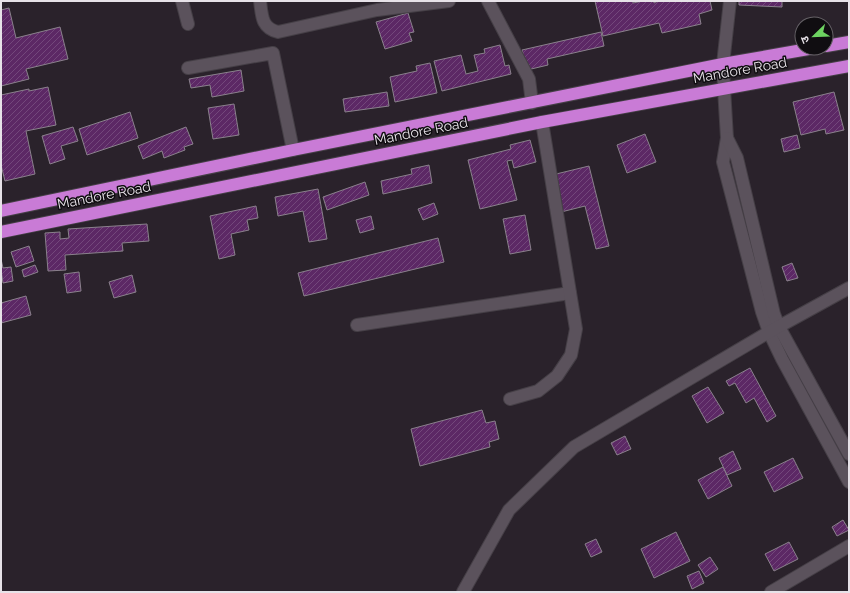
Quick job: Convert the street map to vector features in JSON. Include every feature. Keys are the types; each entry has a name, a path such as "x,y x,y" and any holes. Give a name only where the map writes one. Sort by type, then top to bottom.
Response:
{"highway":[{"path":"834,45 849,42"},
{"name":"Mandore Road","path":"1,211 293,150 723,64 794,52"},
{"name":"Mandore Road","path":"1,231 542,122 849,66"}],"lane":[{"path":"182,1 188,24"},
{"path":"260,1 263,19 266,25 271,30 278,32 374,6 449,1"},
{"path":"488,1 528,79 532,103"},
{"path":"730,1 723,64 727,138 737,158 774,330 782,359 849,482"},
{"path":"188,68 273,53 293,150"},
{"path":"510,399 538,390 557,376 571,355 576,329 542,122"},
{"path":"463,592 509,510 574,447 849,288"},
{"path":"357,325 570,293"},
{"path":"774,330 849,454"},
{"path":"771,592 849,546"}],"building":[{"path":"595,1 633,1 633,3 654,1 654,3 658,1 710,1 712,10 699,14 701,24 662,33 659,23 603,36"},
{"path":"739,1 782,1 782,7 739,5"},
{"path":"9,8 16,38 60,27 68,59 26,69 29,79 1,86 1,10"},
{"path":"408,13 414,32 409,33 412,41 385,49 376,22"},
{"path":"601,32 604,46 547,59 548,65 527,70 522,50"},
{"path":"500,45 505,66 509,65 511,74 442,91 434,61 461,55 466,74 478,71 474,55 485,53 484,49"},
{"path":"430,63 437,93 395,102 390,77 417,71 416,66"},
{"path":"241,70 244,91 212,97 210,85 191,88 189,79"},
{"path":"48,87 56,125 26,131 35,174 5,181 1,165 1,95 29,89 29,91"},
{"path":"387,92 389,106 345,112 343,99"},
{"path":"834,92 844,130 826,134 825,129 801,135 793,102"},
{"path":"234,104 239,135 213,139 208,108"},
{"path":"130,112 138,138 87,155 79,129"},
{"path":"73,127 78,141 61,146 65,159 50,164 42,136"},
{"path":"186,127 193,144 184,147 185,150 164,158 162,151 143,159 138,146"},
{"path":"645,134 656,162 627,173 617,145"},
{"path":"797,135 800,148 784,152 781,139"},
{"path":"530,140 536,162 514,168 512,160 507,161 517,200 480,209 468,160 511,149 510,145"},
{"path":"429,165 432,183 383,194 381,181 412,174 411,169"},
{"path":"589,166 609,246 596,249 585,206 561,212 552,175"},
{"path":"365,182 369,195 327,210 323,197"},
{"path":"318,189 327,239 309,242 303,211 278,216 275,197"},
{"path":"434,203 438,214 423,220 418,209"},
{"path":"256,206 258,218 247,220 249,230 231,234 235,255 219,259 210,216"},
{"path":"525,215 531,250 510,254 503,219"},
{"path":"371,216 374,229 360,233 356,220"},
{"path":"147,224 149,241 122,243 123,251 65,255 66,270 48,271 45,233 60,232 60,239 69,238 68,229"},
{"path":"438,238 444,262 304,296 298,273"},
{"path":"29,246 34,261 16,267 11,252"},
{"path":"1,259 3,268 11,267 13,281 3,283"},
{"path":"792,263 798,278 787,281 782,267"},
{"path":"35,265 38,272 24,277 22,270"},
{"path":"79,272 81,291 67,293 64,274"},
{"path":"132,275 136,292 114,298 109,282"},
{"path":"26,296 31,315 1,323 1,303"},
{"path":"750,368 776,416 767,422 754,398 746,403 735,383 729,386 726,381"},
{"path":"708,387 724,413 707,423 692,396"},
{"path":"482,410 486,423 495,421 499,439 489,442 490,447 420,466 411,429"},
{"path":"625,436 631,449 617,455 611,443"},
{"path":"733,451 741,469 727,475 719,458"},
{"path":"793,458 803,478 774,492 764,472"},
{"path":"723,467 732,486 708,499 698,480"},
{"path":"843,520 849,530 837,536 832,527"},
{"path":"676,532 690,561 654,578 641,549"},
{"path":"596,539 602,552 591,557 585,544"},
{"path":"789,542 798,559 774,571 765,554"},
{"path":"710,557 718,569 706,577 698,565"},
{"path":"699,571 704,583 692,589 687,576"}]}
